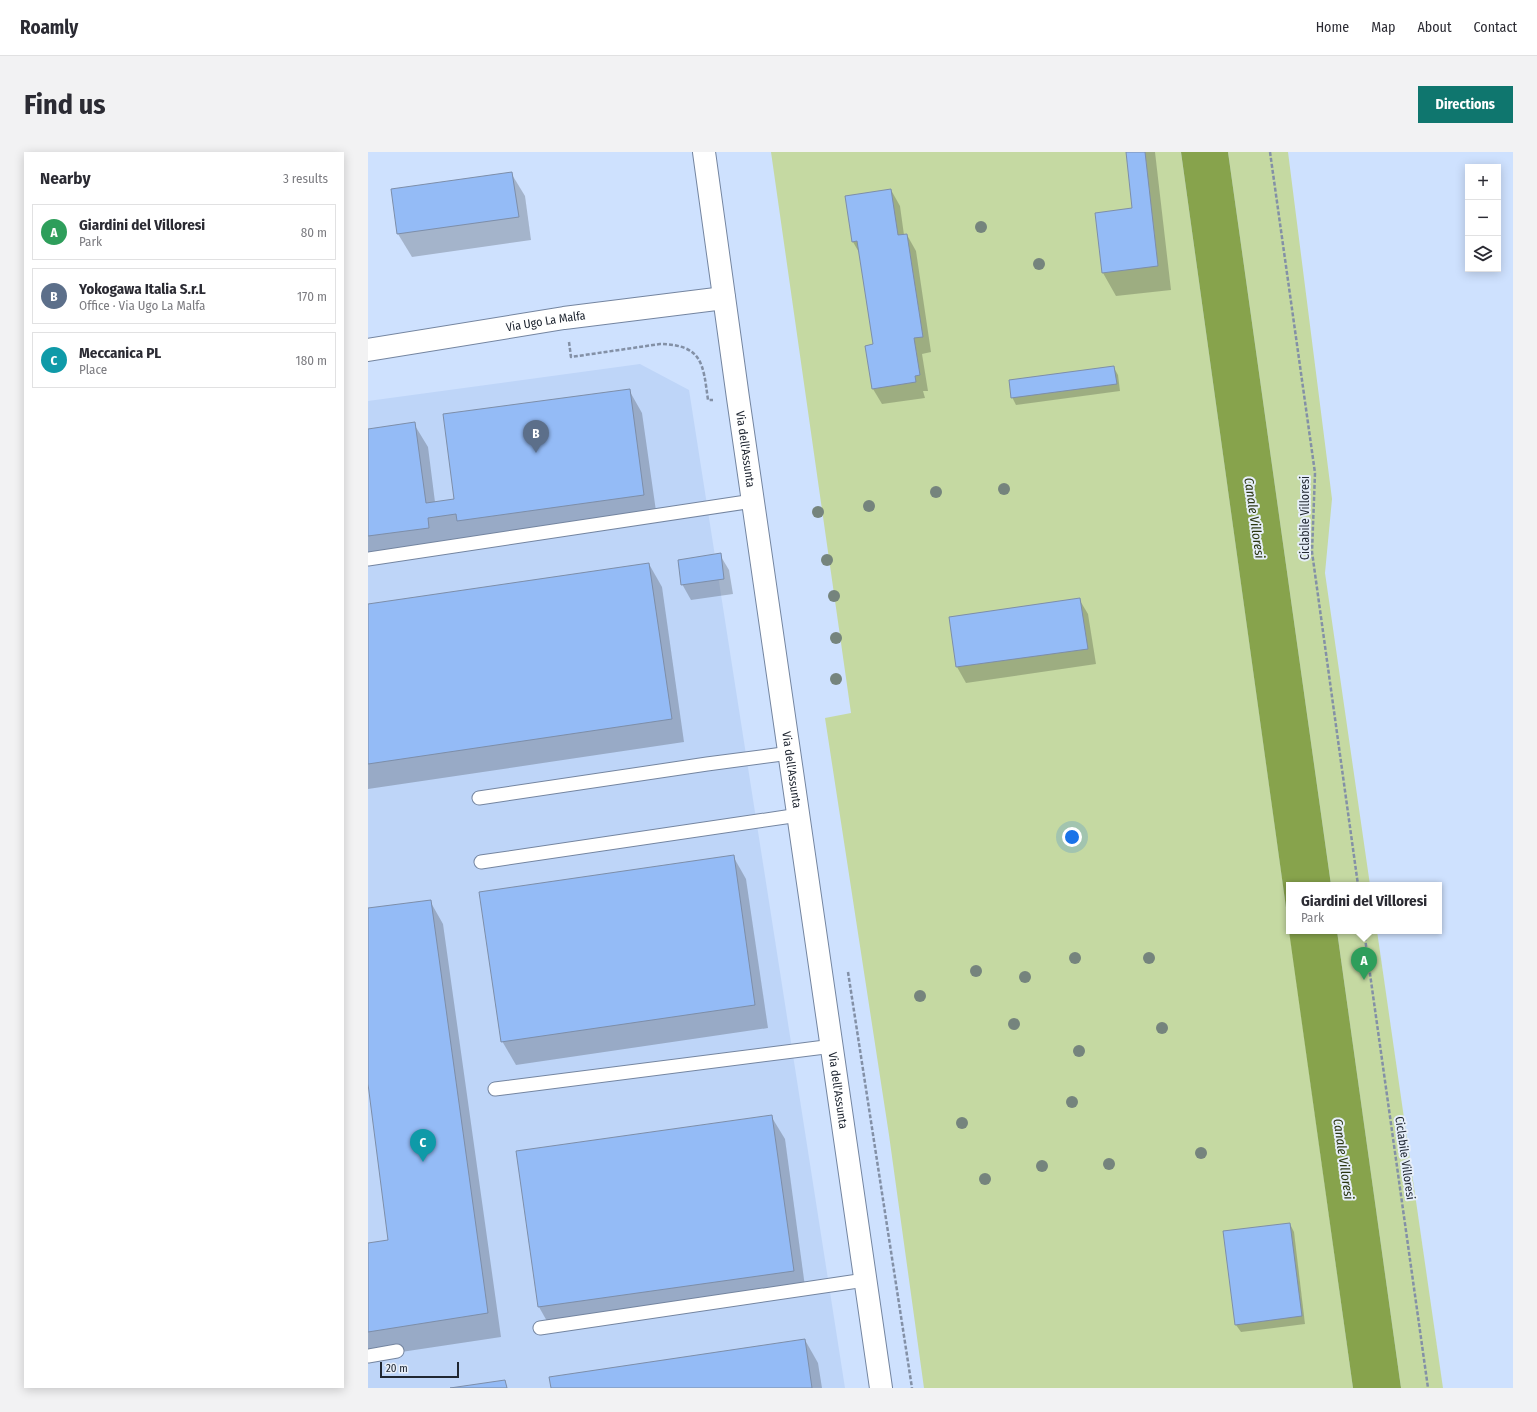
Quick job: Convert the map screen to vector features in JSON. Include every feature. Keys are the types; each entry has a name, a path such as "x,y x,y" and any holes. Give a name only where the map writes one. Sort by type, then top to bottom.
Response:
{"street":[{"name":"Via dell'Assunta","path":"704,152 738,398 881,1388"},
{"name":"Via Ugo La Malfa","path":"368,350 564,318 724,298"}],"lane":[{"path":"368,559 753,501"},
{"path":"479,798 700,765 790,754"},
{"path":"482,862 799,815"},
{"path":"496,1089 832,1046"},
{"path":"540,1328 866,1280"},
{"path":"368,1356 397,1351"}],"path":[{"name":"Ciclabile Villoresi","path":"1270,152 1315,473 1312,552 1358,882"},
{"path":"564,318 571,357 660,344 674,344 689,350 699,359 704,369 708,400 738,398"},
{"name":"Ciclabile Villoresi","path":"1364,934 1428,1388"}],"shaded area":[{"path":"771,152 1181,152 1286,907 1286,934 1290,934 1353,1388 924,1388 889,1135 825,718 851,713"},
{"path":"1228,152 1288,152 1332,499 1325,573 1370,882 1331,882"},
{"path":"640,364 689,390 845,1388 368,1388 368,401"},
{"path":"1337,934 1377,934 1443,1388 1401,1388"}],"water":[{"name":"Canale Villoresi","path":"1181,152 1228,152 1331,882 1286,882 1286,907"},
{"name":"Canale Villoresi","path":"1289,934 1337,934 1401,1388 1353,1388"}],"building":[{"path":"1126,152 1145,152 1158,266 1102,273 1095,213 1132,208"},
{"path":"512,172 519,217 397,234 391,189"},
{"path":"891,189 898,235 907,234 923,337 914,338 920,375 915,376 916,382 872,389 865,346 873,344 857,241 852,242 845,196"},
{"path":"1114,366 1117,384 1011,398 1009,380"},
{"path":"630,389 644,495 457,521 456,514 428,518 429,528 368,536 368,429 415,422 426,503 454,499 443,414"},
{"path":"721,553 724,579 681,585 678,560"},
{"path":"649,563 672,719 368,764 368,604"},
{"path":"1080,598 1088,649 956,667 949,617"},
{"path":"734,855 755,1005 501,1042 479,892"},
{"path":"431,900 488,1313 368,1332 368,1243 388,1240 368,1084 368,908"},
{"path":"772,1115 794,1271 538,1307 516,1151"},
{"path":"1290,1223 1302,1316 1235,1325 1223,1231"},
{"path":"805,1339 812,1388 551,1388 549,1377"},
{"path":"505,1380 507,1388 450,1388"}],"place":[{"name":"Yokogawa Italia S.r.L","path":"536,453"},
{"name":"Giardini del Villoresi","path":"1364,980"},
{"name":"Meccanica PL","path":"423,1162"}]}
